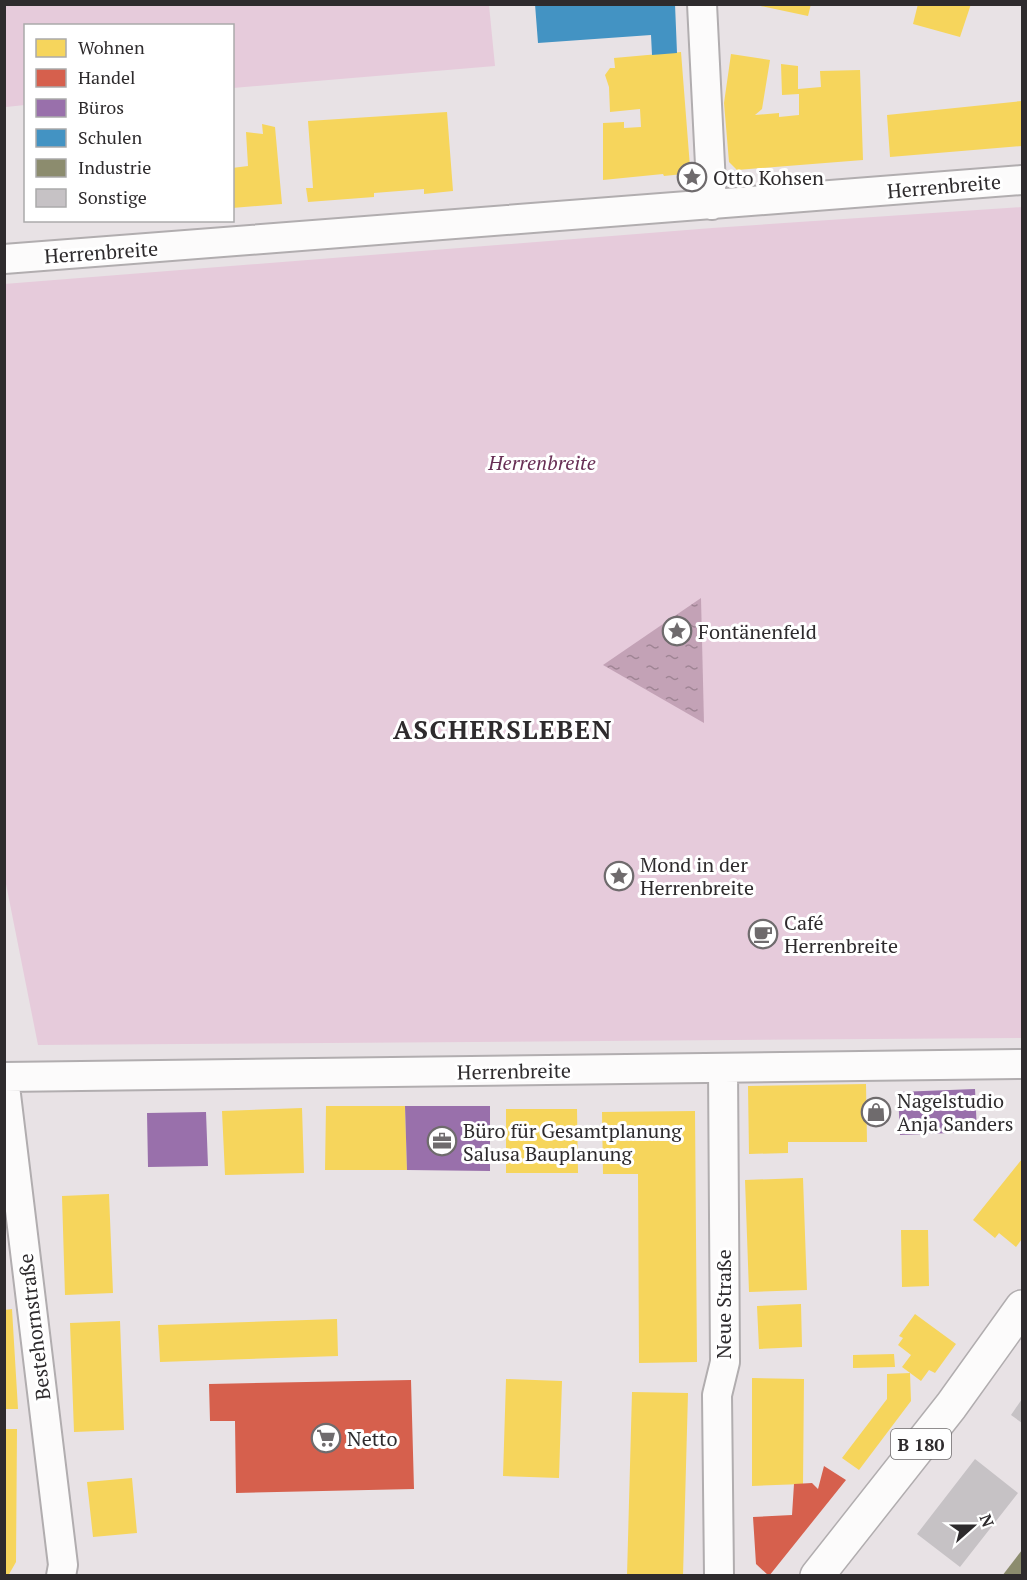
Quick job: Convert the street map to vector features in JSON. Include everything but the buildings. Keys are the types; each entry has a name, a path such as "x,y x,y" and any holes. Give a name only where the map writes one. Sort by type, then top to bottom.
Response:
{"main road":[{"name":"B 180","path":"817,1575 951,1406 1023,1307"}],"street":[{"path":"702,4 712,205"},
{"name":"Herrenbreite","path":"4,259 1023,180"},
{"name":"Herrenbreite","path":"4,1077 1023,1064"},
{"name":"Neue Straße","path":"719,1575 717,1395 724,1362 723,1068"},
{"name":"Bestehornstraße","path":"4,1077 63,1565 61,1575"}],"green space":[{"path":"4,5 489,5 495,66 234,88 234,24 24,24 24,105 6,107"},
{"name":"Herrenbreite","path":"1022,207 1022,1038 38,1045 4,874 4,284 712,228"}],"water":[{"name":"Fontänenfeld","path":"701,598 704,723 603,665"}],"place":[{"name":"Otto Kohsen","path":"692,177"},
{"name":"Fontänenfeld","path":"677,631"},
{"name":"Mond in der Herrenbreite","path":"619,876"},
{"name":"Café Herrenbreite","path":"763,934"},
{"name":"Nagelstudio Anja Sanders","path":"876,1112"},
{"name":"Büro für Gesamtplanung Salusa Bauplanung","path":"442,1141"},
{"name":"Netto","path":"326,1438"}],"district":[{"name":"ASCHERSLEBEN","path":"503,729"}]}
